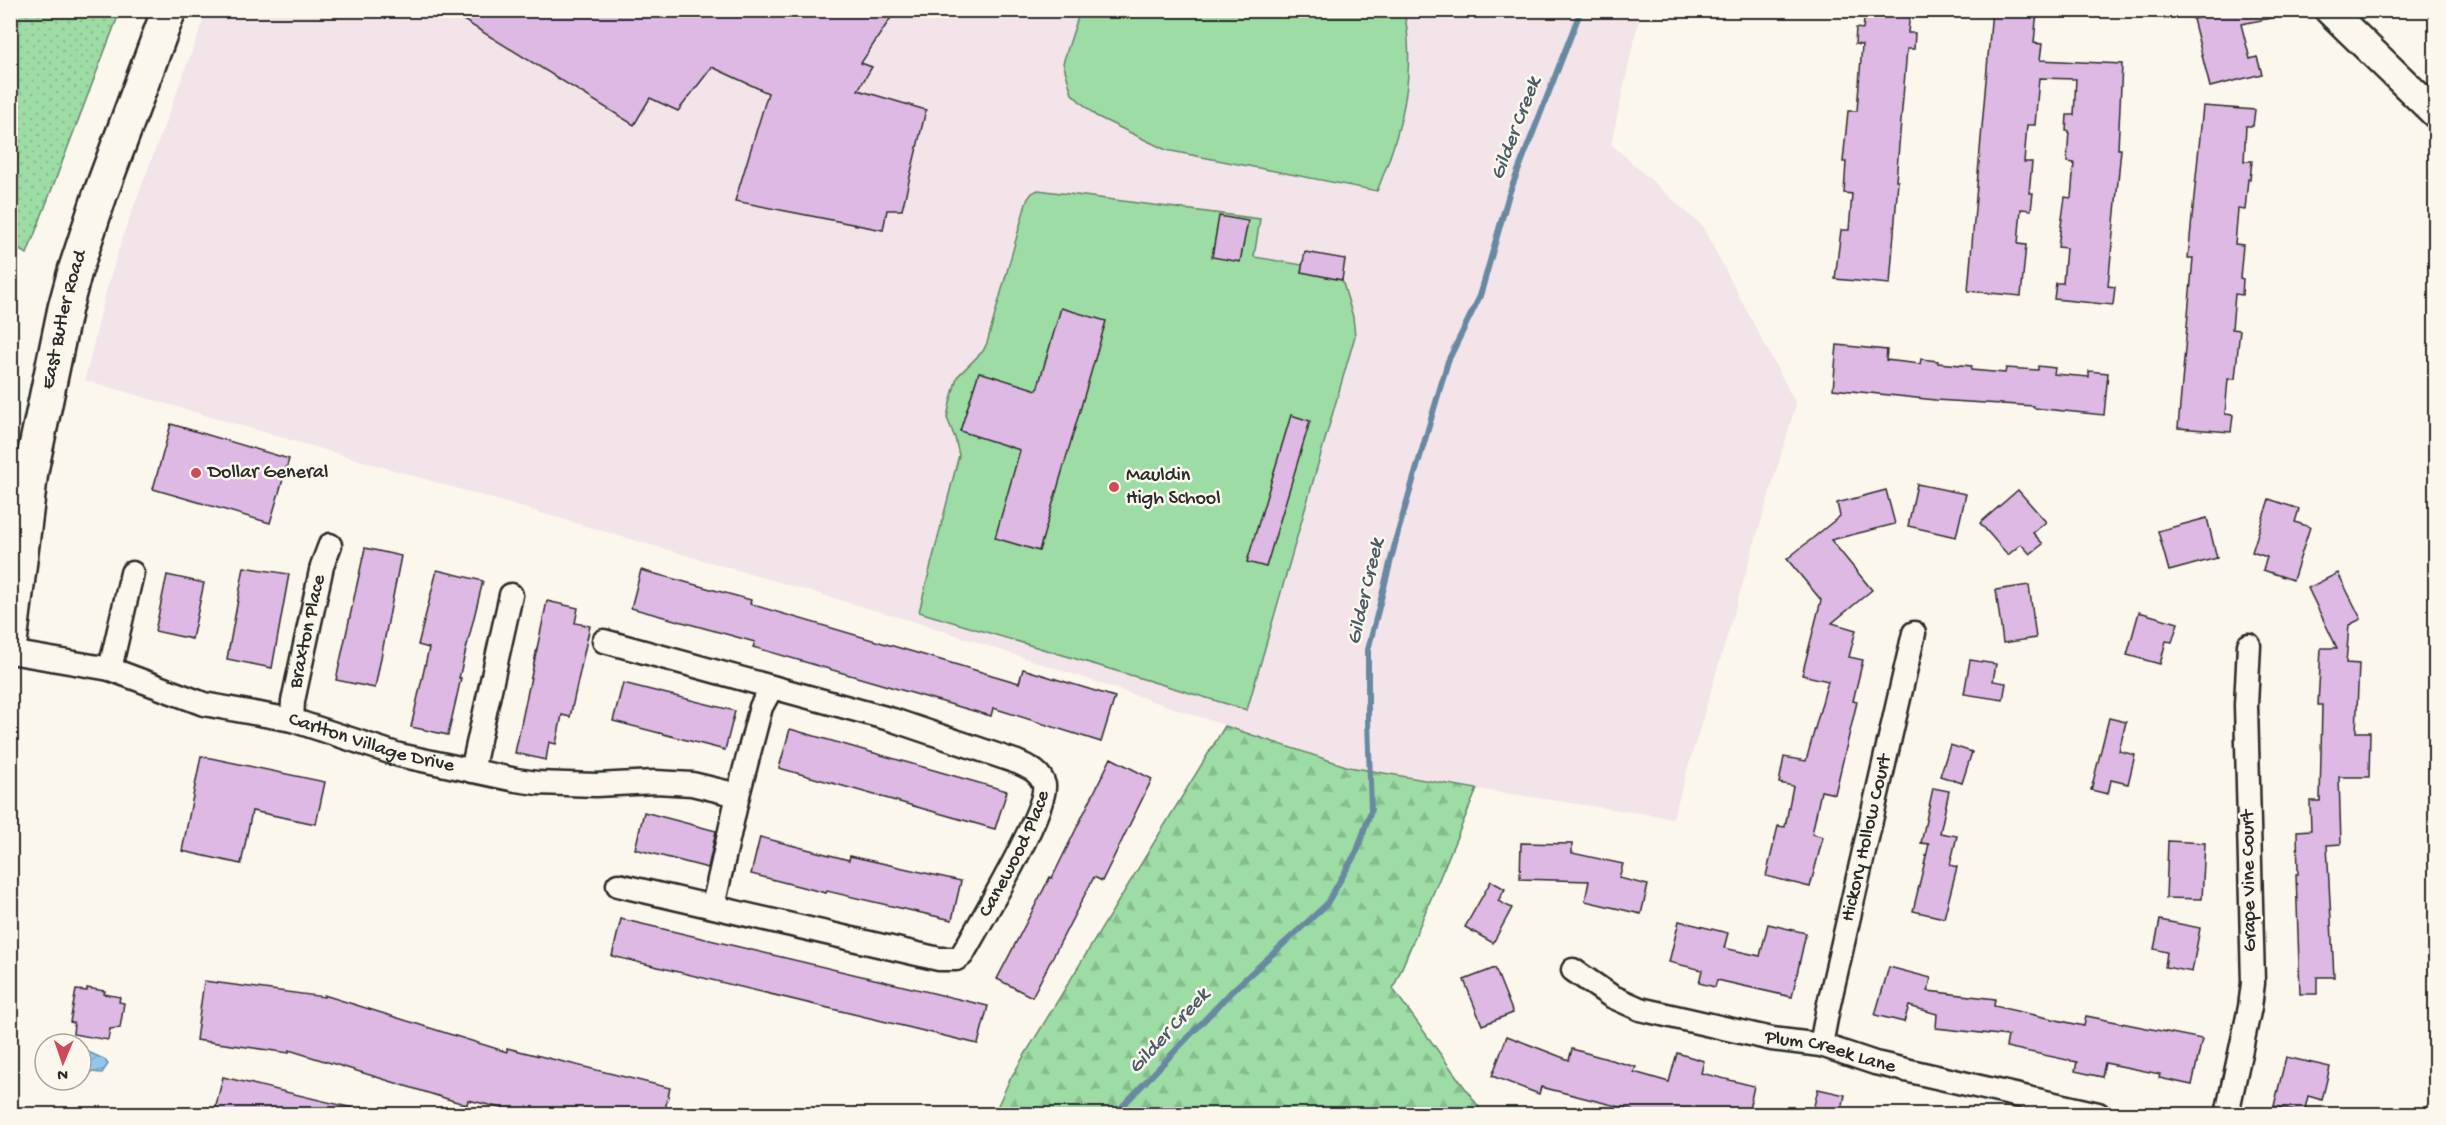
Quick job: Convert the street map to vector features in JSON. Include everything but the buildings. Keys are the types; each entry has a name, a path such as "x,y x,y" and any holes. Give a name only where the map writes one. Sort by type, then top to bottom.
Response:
{"main road":[{"name":"East Butler Road","path":"10,642 17,527 75,272 100,195 169,10"}],"street":[{"path":"2329,10 2436,114"},
{"name":"Braxton Place","path":"292,720 293,701 322,566 330,545"},
{"path":"110,669 132,573"},
{"path":"472,771 511,595"},
{"name":"Hickory Hollow Court","path":"1821,1045 1914,633"},
{"name":"Canewood Place","path":"604,640 892,720 1032,768 1041,777 1043,784 1043,801 962,955 956,959 939,959 618,885"},
{"name":"Grape Vine Court","path":"2227,1114 2253,983 2246,705 2249,645"},
{"name":"Carlton Village Drive","path":"10,652 110,669 204,704 292,720 399,755 472,771 537,783 692,784 738,795"},
{"path":"713,906 761,707 772,687"},
{"name":"Plum Creek Lane","path":"1573,970 1611,996 1640,1009 1772,1039 1821,1045 1875,1063 2098,1114"}],"shaded area":[{"name":"Mauldin High School","path":"1641,10 1611,144 1702,226 1796,404 1673,818 1477,789 1349,767 929,626 85,380 106,291 123,236 207,11"}],"green space":[{"path":"11,10 120,11 27,254 11,246"},
{"path":"1080,11 1404,11 1409,58 1404,103 1400,125 1377,191 1166,150 1096,116 1072,94 1063,63"},
{"path":"1038,190 1260,219 1254,257 1303,265 1302,272 1342,280 1353,317 1355,336 1247,710 919,612 959,455 947,418 957,377 983,351 987,343 1027,200 1032,193"},
{"path":"1225,726 1349,767 1477,789 1393,989 1484,1114 994,1114 1010,1079"}],"water":[{"path":"93,1054 104,1059 108,1064 102,1073 93,1072"}],"waterway":[{"name":"Gilder Creek","path":"1115,1114 1233,990 1326,905 1357,851 1371,811 1368,650 1398,532 1448,361 1480,296 1509,194 1581,10"}],"place":[{"name":"Dollar General","path":"196,473"},
{"name":"Mauldin High School","path":"1114,487"}]}
